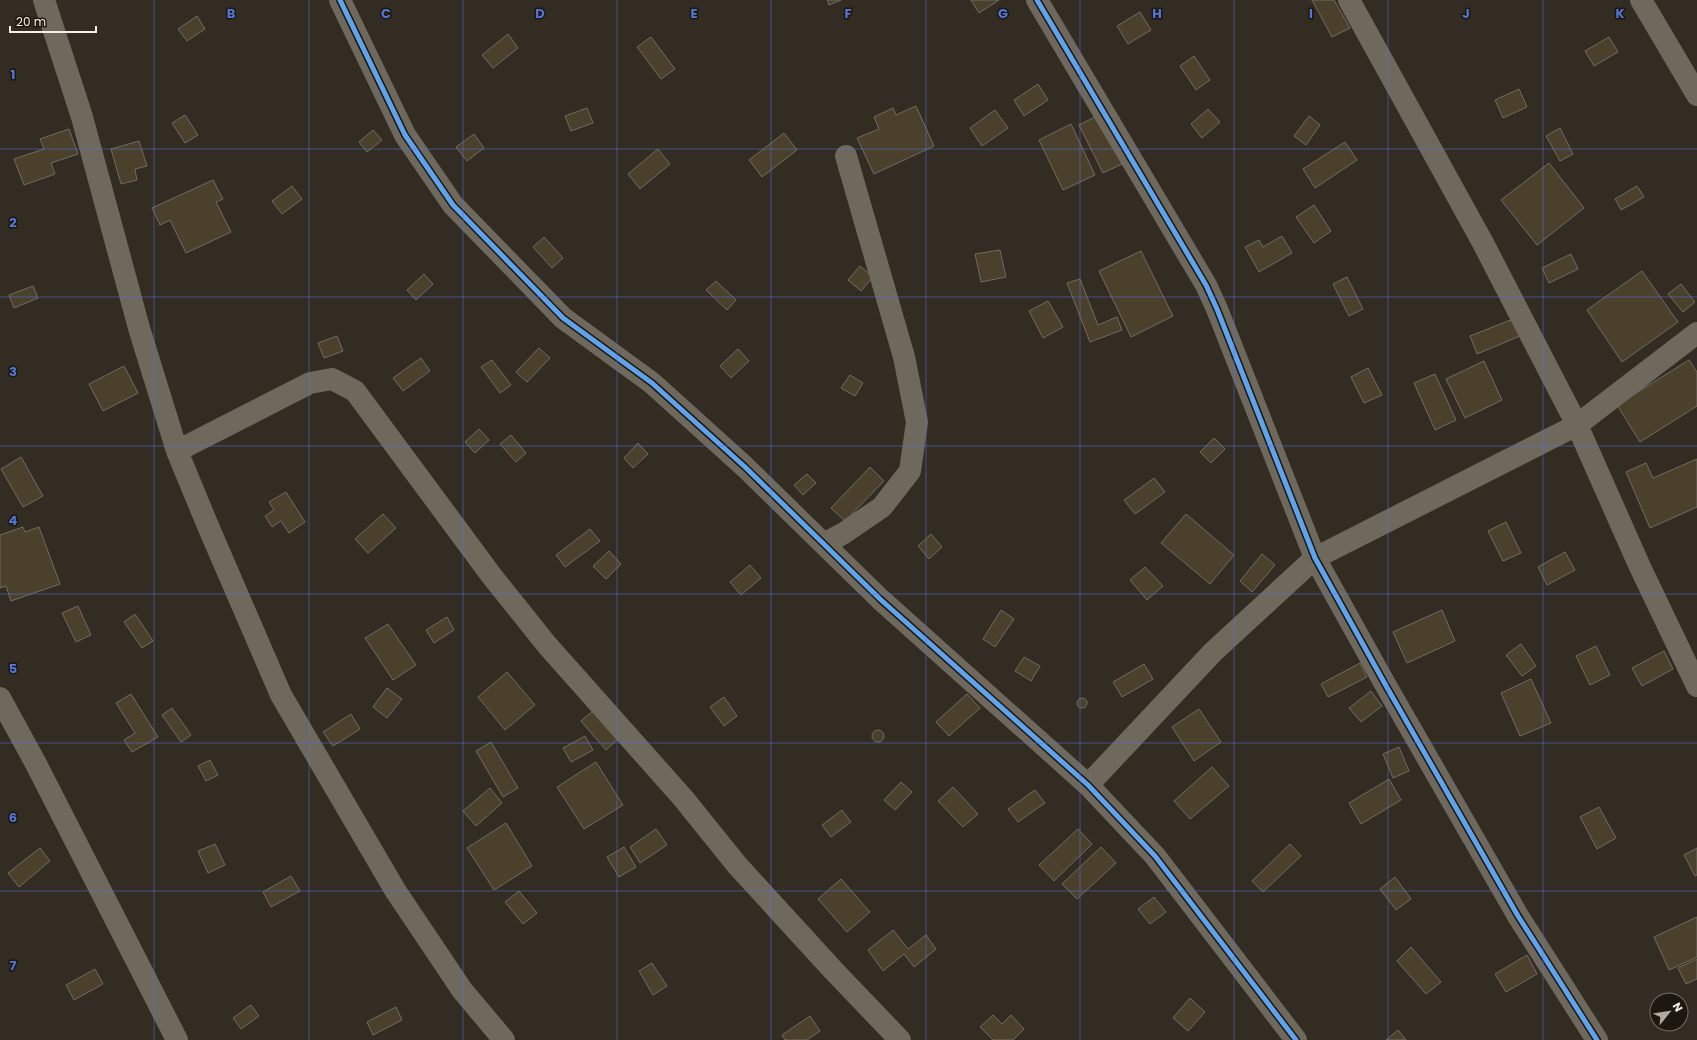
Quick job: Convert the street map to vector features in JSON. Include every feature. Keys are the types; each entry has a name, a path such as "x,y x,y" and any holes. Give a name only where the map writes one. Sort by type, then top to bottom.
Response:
{"street":[{"path":"44,0 82,117 139,328 177,451 281,695 395,890 462,990 504,1040"},
{"path":"340,0 405,135 453,205 563,318 652,383 745,467 880,600 1088,785 1155,856 1296,1040"},
{"path":"1037,0 1206,285 1217,309 1315,558 1389,691 1518,916 1597,1040"},
{"path":"1349,0 1483,243 1577,425 1640,567 1697,686"},
{"path":"1641,0 1697,96"},
{"path":"824,544 844,533 882,507 910,471 917,422 904,357 846,156"},
{"path":"1088,785 1212,652 1315,558 1577,425 1697,334"},
{"path":"177,451 310,384 332,379 355,391 491,575 547,645 683,798 737,865 833,970 900,1040"},
{"path":"0,698 35,762 177,1040"}],"building":[{"path":"827,0 841,0 829,5"},
{"path":"971,0 999,0 979,13"},
{"path":"1312,0 1334,0 1350,28 1332,37"},
{"path":"1140,12 1151,30 1128,44 1117,26"},
{"path":"197,16 205,29 187,41 178,29"},
{"path":"508,34 518,48 493,68 482,55"},
{"path":"651,37 675,69 661,79 637,47"},
{"path":"1609,37 1618,52 1594,66 1585,51"},
{"path":"1194,56 1210,80 1196,90 1180,66"},
{"path":"1038,84 1048,100 1024,116 1014,100"},
{"path":"1519,89 1527,107 1503,118 1495,100"},
{"path":"916,106 934,146 874,174 857,138 879,129 874,117 893,108 896,115"},
{"path":"587,108 593,123 571,131 565,116"},
{"path":"1208,109 1220,122 1202,138 1191,124"},
{"path":"995,110 1008,128 982,146 970,128"},
{"path":"185,115 198,135 185,143 172,123"},
{"path":"1097,116 1122,164 1103,173 1079,125"},
{"path":"1309,116 1320,125 1306,145 1294,136"},
{"path":"1071,124 1095,175 1063,190 1039,140"},
{"path":"1560,128 1573,154 1560,161 1546,136"},
{"path":"69,129 78,154 51,163 55,174 24,185 14,159 44,149 40,139"},
{"path":"373,130 382,140 367,152 359,142"},
{"path":"784,133 797,150 762,177 749,160"},
{"path":"474,134 484,148 467,161 456,147"},
{"path":"139,141 147,166 135,169 137,180 121,184 111,149"},
{"path":"1345,142 1357,160 1315,188 1303,169"},
{"path":"658,149 670,164 640,189 628,174"},
{"path":"1549,163 1584,208 1537,245 1501,200"},
{"path":"213,180 223,199 216,202 231,232 186,253 170,220 160,225 152,208"},
{"path":"292,186 302,199 282,214 272,201"},
{"path":"1637,186 1644,197 1621,210 1615,199"},
{"path":"1314,205 1331,231 1314,243 1296,217"},
{"path":"1282,236 1292,253 1259,272 1245,247 1259,240 1263,247"},
{"path":"544,237 563,258 552,268 533,247"},
{"path":"1000,250 1006,277 981,282 975,254"},
{"path":"1141,251 1173,316 1131,337 1099,271"},
{"path":"1571,254 1578,269 1549,283 1542,268"},
{"path":"860,266 873,277 861,291 848,280"},
{"path":"1642,271 1678,322 1622,362 1587,310"},
{"path":"424,274 433,284 416,300 407,290"},
{"path":"1347,277 1363,309 1349,316 1333,284"},
{"path":"1080,279 1098,325 1117,317 1122,330 1090,342 1067,283"},
{"path":"716,281 736,300 727,310 706,290"},
{"path":"1681,284 1695,302 1683,312 1668,294"},
{"path":"33,286 38,298 14,308 9,295"},
{"path":"1048,301 1063,327 1043,338 1029,311"},
{"path":"1513,319 1520,336 1477,354 1470,336"},
{"path":"337,336 343,351 324,358 318,343"},
{"path":"539,348 550,358 527,382 516,372"},
{"path":"738,349 749,361 731,378 720,366"},
{"path":"421,358 430,371 403,391 393,378"},
{"path":"492,360 511,385 500,393 481,367"},
{"path":"1689,360 1697,372 1697,406 1640,442 1617,405"},
{"path":"1484,361 1502,400 1465,418 1446,379"},
{"path":"124,366 138,393 103,411 89,384"},
{"path":"1368,368 1382,395 1364,403 1351,377"},
{"path":"1435,374 1456,420 1435,430 1414,383"},
{"path":"850,375 863,383 855,396 841,388"},
{"path":"479,429 489,440 475,453 465,442"},
{"path":"511,435 526,453 516,462 500,444"},
{"path":"1214,438 1225,449 1211,463 1200,452"},
{"path":"638,443 648,454 633,468 624,458"},
{"path":"21,457 43,496 23,507 1,469"},
{"path":"1697,459 1697,507 1650,528 1626,472 1646,463 1653,478"},
{"path":"870,467 884,481 845,521 831,508"},
{"path":"807,474 816,483 803,495 794,485"},
{"path":"1154,478 1165,492 1135,514 1124,500"},
{"path":"286,492 305,522 289,533 281,521 272,527 265,516 274,510 269,502"},
{"path":"383,514 396,528 368,553 355,539"},
{"path":"1186,514 1234,555 1210,584 1161,543"},
{"path":"1506,522 1521,553 1503,561 1488,531"},
{"path":"23,527 25,532 39,527 60,584 11,601 6,586 0,588 0,535"},
{"path":"590,529 600,541 565,567 556,555"},
{"path":"931,534 942,547 929,559 918,546"},
{"path":"609,551 621,564 606,579 593,566"},
{"path":"1565,552 1575,570 1547,585 1538,567"},
{"path":"1262,554 1275,565 1252,592 1240,581"},
{"path":"750,565 761,578 741,595 730,582"},
{"path":"1145,567 1163,586 1147,600 1130,580"},
{"path":"78,606 91,635 76,642 62,613"},
{"path":"1001,610 1014,619 995,647 983,639"},
{"path":"1442,610 1455,641 1407,663 1393,632"},
{"path":"135,614 153,641 142,648 124,622"},
{"path":"447,617 454,630 434,643 426,630"},
{"path":"388,624 416,665 393,680 365,638"},
{"path":"1521,644 1536,666 1522,676 1506,655"},
{"path":"1596,646 1610,675 1590,685 1576,656"},
{"path":"1664,651 1673,669 1642,686 1632,668"},
{"path":"1024,657 1040,666 1031,681 1015,671"},
{"path":"1360,663 1367,677 1328,697 1321,684"},
{"path":"1144,664 1153,679 1122,697 1113,682"},
{"path":"507,672 535,705 505,730 478,697"},
{"path":"1531,679 1551,723 1520,736 1501,693"},
{"path":"387,688 402,699 387,718 373,707"},
{"path":"1371,691 1382,706 1361,722 1349,708"},
{"path":"131,694 158,737 132,752 124,740 135,733 116,703"},
{"path":"967,694 980,708 949,736 936,722"},
{"path":"724,697 737,716 724,726 710,707"},
{"path":"1082,698 1087,703 1082,708 1077,703"},
{"path":"172,708 191,735 181,742 162,715"},
{"path":"595,709 619,738 606,750 581,721"},
{"path":"1199,709 1221,742 1194,761 1172,727"},
{"path":"351,714 360,729 333,746 323,732"},
{"path":"876,730 880,730 884,736 880,742 876,742 872,738 872,734"},
{"path":"585,736 593,750 571,762 563,748"},
{"path":"491,742 518,788 503,797 476,751"},
{"path":"1399,747 1409,771 1393,778 1383,754"},
{"path":"210,760 218,775 206,781 198,766"},
{"path":"596,762 623,805 584,829 557,787"},
{"path":"1212,767 1229,786 1190,819 1174,801"},
{"path":"1389,779 1401,800 1361,824 1349,803"},
{"path":"901,782 912,792 895,810 884,800"},
{"path":"953,787 978,814 963,827 938,801"},
{"path":"490,788 502,803 476,826 463,811"},
{"path":"1035,790 1045,803 1018,822 1008,809"},
{"path":"1599,807 1616,838 1597,849 1580,817"},
{"path":"842,810 851,822 831,837 822,825"},
{"path":"506,823 532,866 494,890 467,848"},
{"path":"656,829 667,845 640,863 630,847"},
{"path":"1078,829 1092,844 1054,881 1039,865"},
{"path":"215,844 225,865 208,873 198,851"},
{"path":"1290,844 1301,856 1263,892 1252,881"},
{"path":"624,847 636,867 619,877 607,857"},
{"path":"1101,847 1116,863 1077,899 1062,884"},
{"path":"40,848 50,861 19,887 8,873"},
{"path":"1697,848 1697,875 1695,876 1684,855"},
{"path":"291,876 300,891 271,907 263,892"},
{"path":"1395,877 1411,899 1396,910 1380,889"},
{"path":"841,879 870,912 847,932 818,899"},
{"path":"519,891 537,913 523,924 505,902"},
{"path":"1154,897 1166,912 1150,924 1138,909"},
{"path":"1697,917 1697,957 1669,970 1654,937"},
{"path":"893,930 908,949 926,935 936,949 914,967 904,954 883,971 868,950"},
{"path":"1411,947 1441,982 1426,994 1397,961"},
{"path":"1527,955 1537,974 1506,992 1495,974"},
{"path":"1697,959 1697,979 1686,984 1678,968"},
{"path":"652,963 667,986 653,995 639,971"},
{"path":"95,969 103,984 74,1000 66,985"},
{"path":"1190,998 1205,1012 1188,1031 1173,1018"},
{"path":"251,1005 259,1016 241,1029 233,1018"},
{"path":"396,1007 402,1020 373,1035 367,1022"},
{"path":"993,1015 1002,1024 1011,1015 1024,1029 1013,1040 993,1040 980,1027"},
{"path":"810,1016 820,1031 807,1040 785,1040 782,1035"},
{"path":"1398,1030 1406,1040 1386,1040"}],"cycle path":[{"path":"340,0 405,135 453,205 563,318 652,383 745,467 880,599 1088,785 1155,856 1296,1040"},
{"path":"1037,0 1206,285 1217,309 1315,558 1385,684 1518,916 1597,1040"}]}
